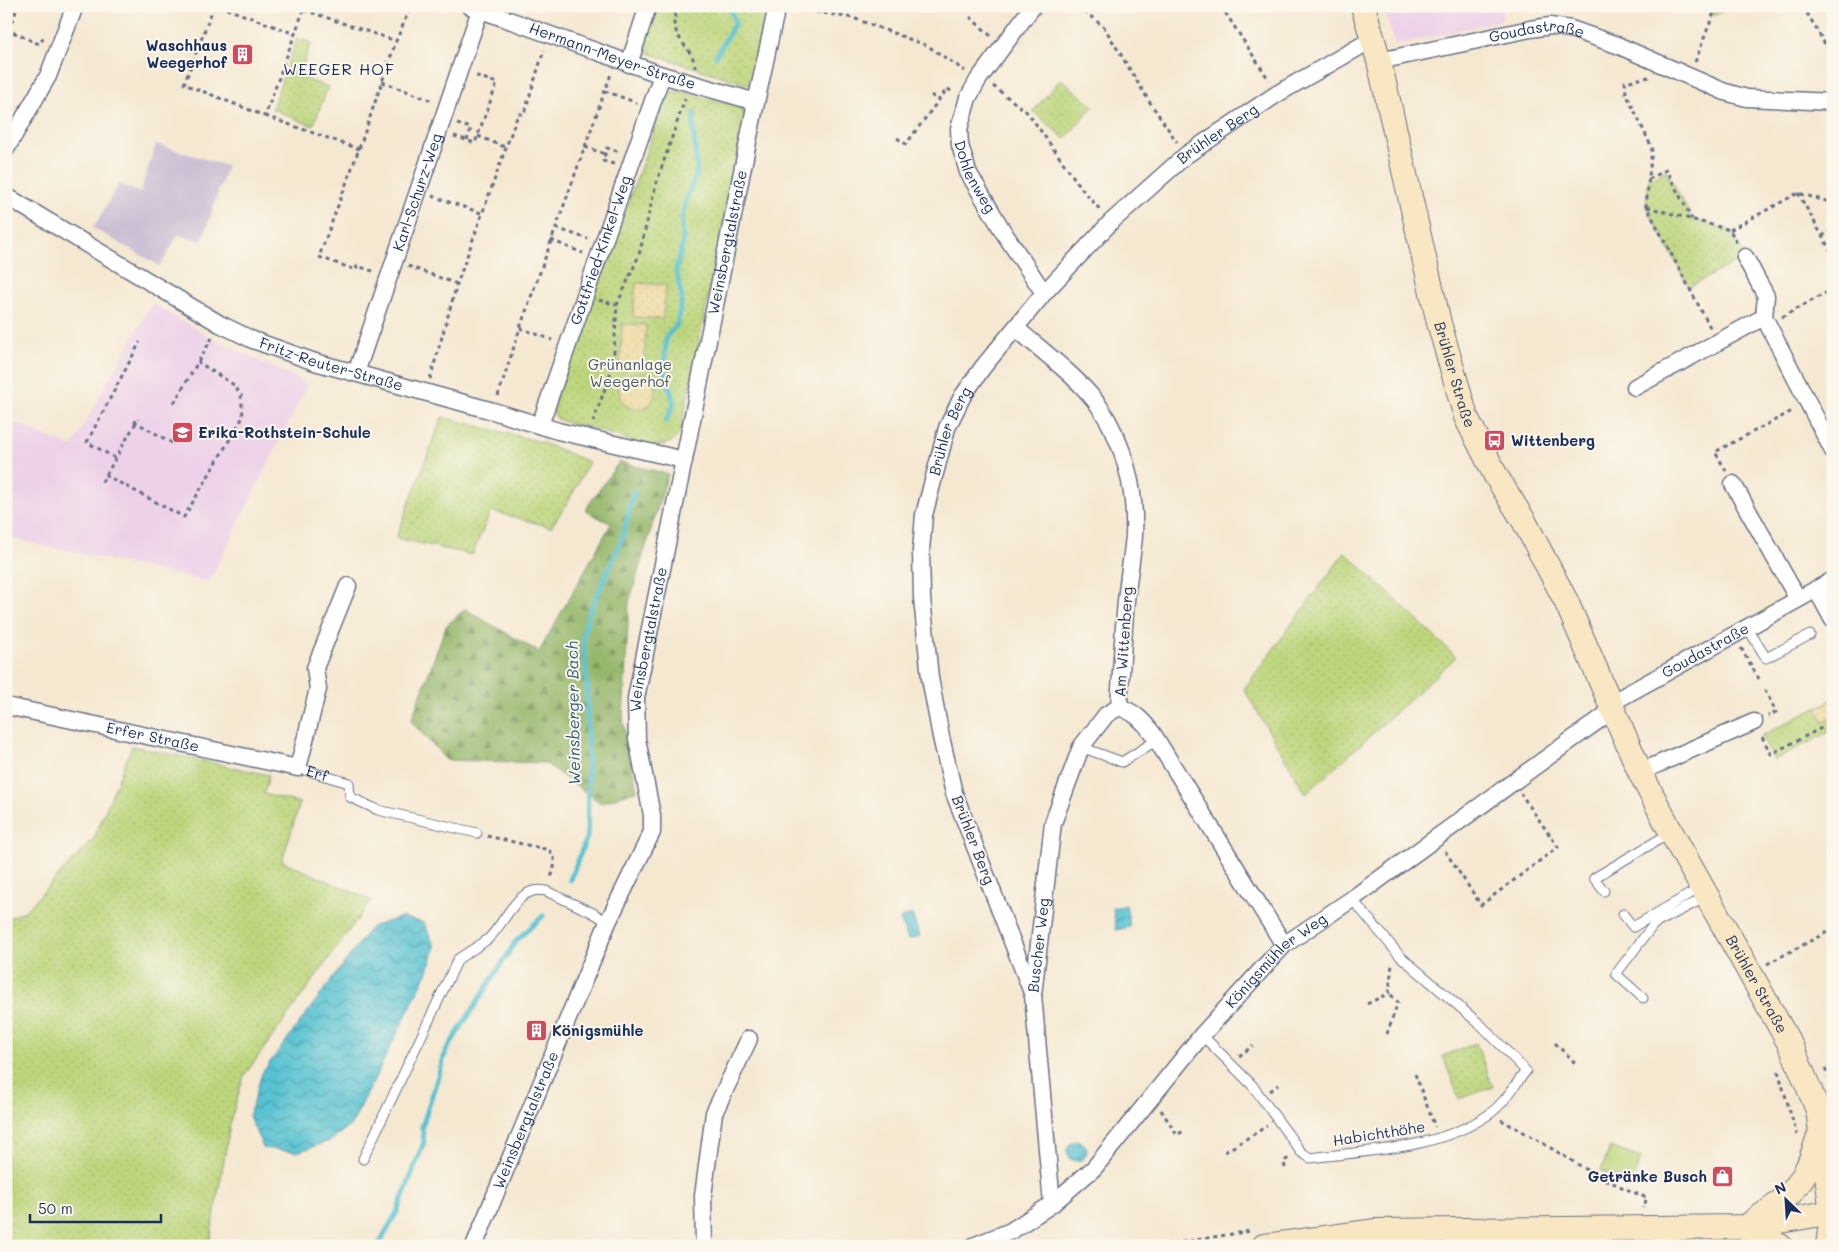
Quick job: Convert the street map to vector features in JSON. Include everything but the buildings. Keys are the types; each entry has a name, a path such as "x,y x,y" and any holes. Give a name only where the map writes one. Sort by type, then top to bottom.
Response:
{"main road":[{"name":"Brühler Straße","path":"1363,6 1376,50 1439,323 1466,417 1496,476 1524,521 1566,601 1640,772 1704,892 1792,1048 1818,1110 1827,1139 1832,1213 1828,1246"},
{"path":"1745,1227 1795,1188 1827,1139"},
{"path":"1264,1246 1376,1231 1745,1227 1832,1213"},
{"path":"1745,1227 1780,1246"}],"street":[{"path":"6,149 48,76 75,6"},
{"path":"622,61 648,6"},
{"name":"Weinsbergtalstraße","path":"474,1246 608,922 652,832 652,815 636,739 636,698 777,6"},
{"name":"Dohlenweg","path":"1033,6 979,78 968,98 959,130 960,145 968,172 1004,233 1044,294"},
{"name":"Hermann-Meyer-Straße","path":"475,8 662,75 756,102"},
{"name":"Karl-Schurz-Weg","path":"356,373 459,71 475,8"},
{"name":"Goudastraße","path":"1376,50 1550,26 1571,29 1616,45 1725,92 1747,98 1833,102"},
{"name":"Brühler Berg","path":"1033,996 954,793 930,678 922,598 921,552 924,515 947,428 962,397 983,367 1044,294 1111,222 1186,155 1277,94 1376,50"},
{"name":"Gottfried-Kinkel-Weg","path":"540,425 662,75"},
{"name":"Fritz-Reuter-Straße","path":"6,196 220,324 253,340 315,362 588,439 684,460"},
{"path":"1745,257 1766,296 1766,321 1833,451"},
{"path":"1635,387 1718,342 1766,321"},
{"name":"Am Wittenberg","path":"1016,328 1085,389 1099,407 1116,436 1127,464 1134,512 1134,537 1124,626 1120,707 1143,720 1157,740 1284,945"},
{"path":"1733,484 1798,599"},
{"name":"Goudastraße","path":"1613,706 1740,631 1833,580"},
{"name":"Erf","path":"298,768 318,688 315,668 348,586"},
{"path":"1816,589 1833,620"},
{"name":"Erfer Straße","path":"6,706 298,768"},
{"name":"Königsmühler Weg","path":"973,1246 1010,1231 1052,1204 1094,1168 1202,1035 1284,945 1352,899 1436,838 1613,706"},
{"name":"Buscher Weg","path":"1052,1204 1033,996 1053,823 1081,747 1106,715 1120,707"},
{"path":"1640,772 1754,722"},
{"path":"704,1246 703,1196 714,1113 749,1040"}],"lane":[{"path":"1740,631 1766,658 1810,634"},
{"path":"1081,747 1122,762 1157,740"},
{"name":"Erf","path":"298,768 349,783 350,797 378,810 477,833"},
{"path":"1604,891 1594,878 1671,832"},
{"path":"363,1159 458,959 488,939 523,895 539,889 546,891 608,922"},
{"path":"1623,914 1633,927 1704,892"},
{"path":"1642,998 1616,974 1654,924 1704,892"},
{"name":"Habichthöhe","path":"1202,1035 1252,1085 1301,1152 1310,1158 1405,1146 1439,1138 1470,1125 1489,1114 1501,1103 1526,1071 1482,1026 1400,956 1352,899"}],"path":[{"path":"6,36 18,6"},
{"path":"214,6 184,84 359,150"},
{"path":"219,6 295,34"},
{"path":"373,271 357,266 356,270 320,257 396,41 411,6"},
{"path":"598,408 613,366 618,305 639,255 656,184 696,68 695,60 677,34 674,22 678,6"},
{"path":"1078,6 1104,27 1149,101 1172,134"},
{"path":"1221,6 1277,94"},
{"path":"1689,76 1713,15 1728,6"},
{"path":"1803,6 1833,58"},
{"path":"265,116 304,8 396,41"},
{"path":"800,9 853,18 928,46 979,78 1028,113 1082,188 1111,222"},
{"path":"970,17 1003,46"},
{"path":"8,30 39,44 43,38 59,46"},
{"path":"426,393 457,284 481,213 518,114 524,114 548,35"},
{"path":"494,411 520,328 604,91 622,61"},
{"path":"443,118 466,140 475,143 497,83 459,71"},
{"path":"1642,79 1625,82 1626,92 1652,148 1646,206 1718,342"},
{"path":"382,82 443,118 471,128 466,140"},
{"path":"604,91 650,108"},
{"path":"897,138 906,144 939,98 931,95"},
{"path":"478,136 505,147"},
{"path":"585,147 605,154"},
{"path":"1649,179 1666,170 1692,219"},
{"path":"417,191 481,213"},
{"path":"1646,206 1730,230 1798,193 1833,203"},
{"path":"1798,193 1833,255"},
{"path":"556,228 600,251"},
{"path":"1730,230 1745,257"},
{"path":"1822,236 1833,230"},
{"path":"551,240 600,251"},
{"path":"394,260 457,284"},
{"path":"1766,321 1833,289"},
{"path":"598,300 618,305"},
{"path":"174,403 220,324"},
{"path":"520,328 567,346"},
{"path":"115,458 87,442 140,342"},
{"path":"105,475 184,517 243,417 241,394 234,385 198,362"},
{"path":"1733,484 1716,452 1808,402"},
{"path":"102,482 136,421 172,443"},
{"path":"1740,631 1759,679"},
{"path":"1831,654 1828,649 1833,632"},
{"path":"1765,690 1776,712 1754,722 1771,754 1833,722"},
{"path":"1436,838 1481,906 1558,847 1513,782"},
{"path":"477,833 549,850 555,856 555,862 546,891"},
{"path":"1766,964 1833,929"},
{"path":"1389,993 1394,948"},
{"path":"1367,1004 1389,993"},
{"path":"1388,1034 1398,1002 1389,993"},
{"path":"1556,1043 1574,1063"},
{"path":"1415,1074 1439,1138"},
{"path":"1152,1096 1177,1135 1185,1130"},
{"path":"1489,1114 1529,1135 1599,1177 1647,1198 1642,1210"},
{"path":"1225,1152 1277,1120"}],"shaded area":[{"path":"1383,6 1501,6 1503,20 1395,45"},
{"path":"156,144 227,166 202,241 178,235 160,266 93,228 119,184 140,193"},
{"name":"Erika-Rothstein-Schule","path":"152,303 212,338 308,384 209,582 6,537 6,419 72,447"}],"green space":[{"path":"657,6 770,6 753,86 642,51"},
{"path":"1718,6 1733,6 1714,16 1711,10"},
{"path":"297,38 311,43 299,77 328,87 313,126 272,109"},
{"path":"1061,79 1093,106 1065,139 1033,111"},
{"name":"Grünanlage Weegerhof","path":"678,91 740,106 745,113 745,118 680,434 673,441 664,445 646,446 558,419 554,414 553,405 643,162 663,100 669,94"},
{"path":"1666,170 1692,219 1730,230 1745,257 1689,287 1646,206 1649,179"},
{"path":"442,417 541,442 589,462 568,502 551,527 491,511 472,555 396,538"},
{"path":"619,462 668,474 629,602 623,720 637,790 601,803 545,763 446,760 411,721 446,626 465,609 539,652 611,524 585,510"},
{"path":"1345,552 1456,657 1306,794 1244,689"},
{"path":"1833,699 1833,730 1774,760 1761,736"},
{"path":"132,746 269,775 264,794 300,803 282,861 371,900 244,1076 231,1119 209,1246 6,1246 6,919 25,911 94,838"},
{"path":"1476,1043 1493,1087 1459,1099 1443,1056"},
{"path":"1610,1147 1641,1158 1632,1182 1601,1171"}],"sand":[{"path":"636,283 666,285 663,319 633,317"},
{"path":"622,324 646,325 644,366 620,365"},
{"path":"637,373 649,379 655,391 649,403 637,409 625,403 619,391 625,379"},
{"path":"1833,699 1833,718 1824,722 1817,708"}],"water":[{"path":"1126,905 1130,927 1116,930 1113,908"},
{"path":"912,914 920,936 908,940 900,919"},
{"path":"401,917 424,923 435,947 428,971 352,1124 330,1141 297,1152 263,1148 249,1116 262,1073 371,927"},
{"path":"1077,1141 1084,1144 1087,1151 1084,1158 1077,1161 1070,1158 1067,1151 1070,1144"}],"waterway":[{"name":"Weinsberger Bach","path":"716,56 735,23 727,6"},
{"name":"Weinsberger Bach","path":"666,421 674,403 664,369 666,337 677,325 682,297 676,270 683,243 682,219 686,201 697,172 693,120 695,113"},
{"name":"Weinsberger Bach","path":"570,880 587,837 587,682 583,636 588,615 622,539 634,491"},
{"name":"Weinsberger Bach","path":"378,1246 397,1212 424,1142 422,1127 446,1051 516,941 543,916"}],"place":[{"name":"Waschhaus Weegerhof","path":"243,55"},
{"name":"Erika-Rothstein-Schule","path":"182,433"},
{"name":"Wittenberg","path":"1495,441"},
{"name":"Königsmühle","path":"536,1031"},
{"name":"Getränke Busch","path":"1723,1177"}],"district":[{"name":"WEEGER HOF","path":"339,69"}]}
